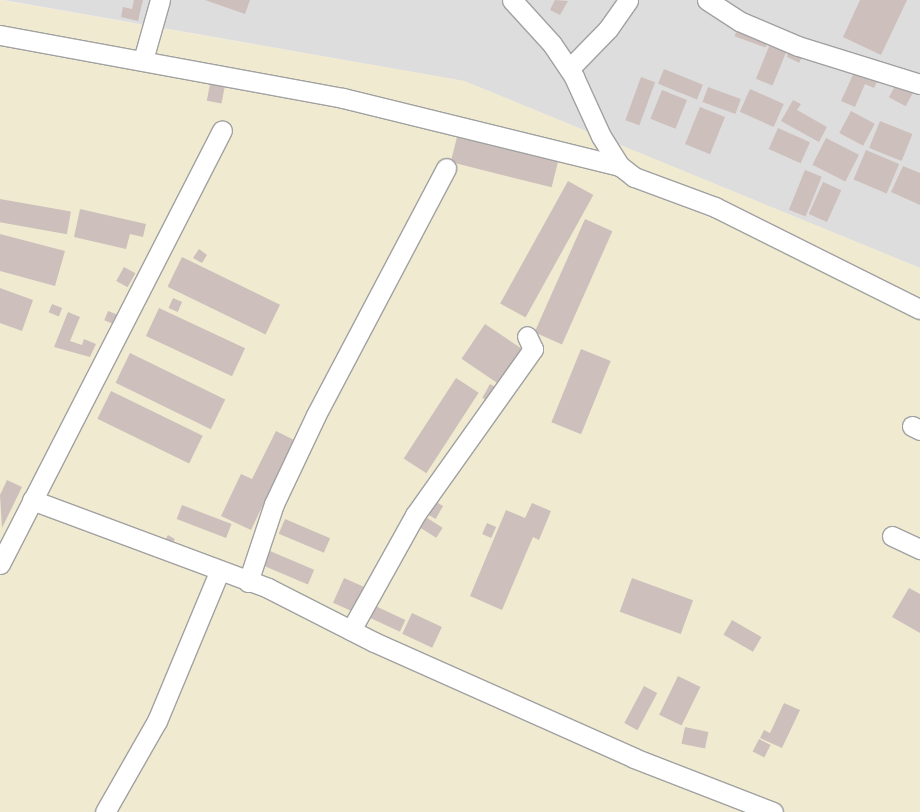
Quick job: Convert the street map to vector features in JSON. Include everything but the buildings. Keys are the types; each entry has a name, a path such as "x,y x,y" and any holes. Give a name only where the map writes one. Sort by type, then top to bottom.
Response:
{"street":[{"path":"143,60 160,0"},
{"path":"512,0 568,69 620,166"},
{"path":"568,69 608,29 628,0"},
{"path":"707,0 739,21 798,46 920,84"},
{"path":"0,35 343,98 620,166 651,186 715,207 920,309"},
{"path":"0,564 222,130"},
{"path":"248,582 274,504 316,415 446,168"},
{"path":"352,630 415,515 533,349 527,336"},
{"path":"32,500 248,582 634,758 773,812"},
{"path":"892,536 920,549"},
{"path":"105,812 157,721 219,572"}],"shaded area":[{"path":"0,0 464,81 920,268 920,812 0,812"},
{"path":"4,0 920,0 920,268 464,81"}]}
